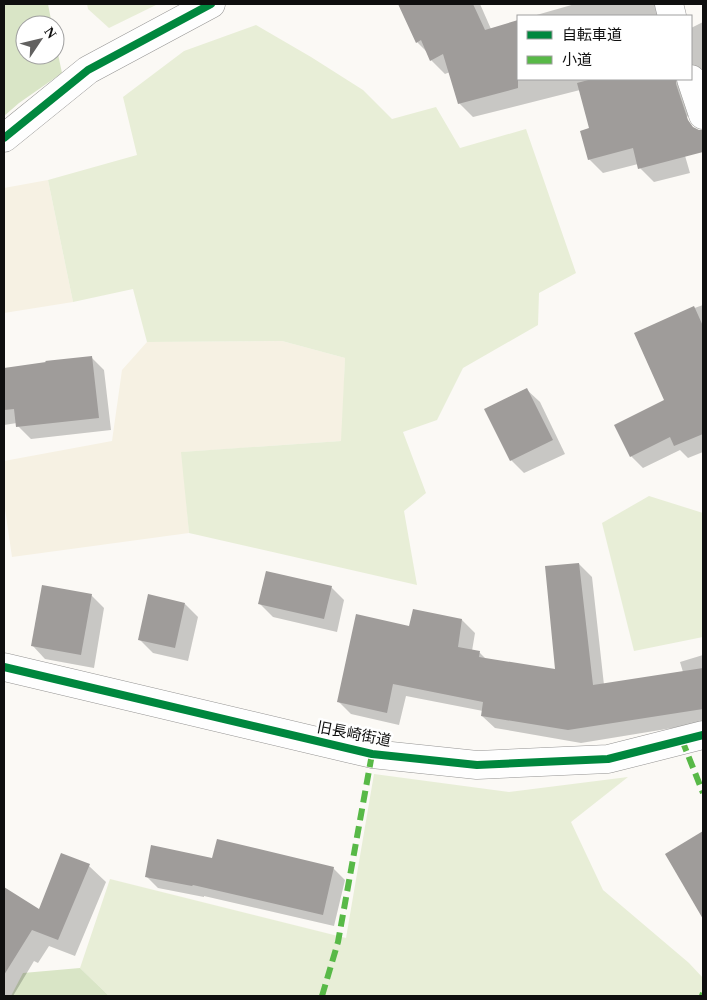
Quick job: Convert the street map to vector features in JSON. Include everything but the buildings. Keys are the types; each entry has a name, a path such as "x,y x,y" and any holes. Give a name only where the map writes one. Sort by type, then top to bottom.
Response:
{"street":[{"path":"4,138 88,70 211,4"},
{"path":"691,80 703,115"},
{"name":"旧長崎街道","path":"4,667 372,754 477,766 608,759 703,735"}],"shaded area":[{"path":"48,180 73,302 4,313 4,188"},
{"path":"282,341 345,358 342,441 182,452 189,533 12,557 4,502 4,461 112,441 122,370 147,342"}],"green space":[{"path":"4,4 48,4 50,15 15,15 15,65 60,65 62,73 19,103 4,116"},
{"path":"87,4 158,4 109,28 88,9"},
{"path":"256,25 363,90 392,119 436,107 460,148 526,129 576,273 539,293 538,325 463,368 437,420 403,432 426,493 404,511 417,585 189,533 181,452 341,441 345,358 282,341 147,342 133,289 73,302 48,180 137,155 123,97 184,51"},
{"path":"649,496 703,513 703,637 634,651 602,523"},
{"path":"374,774 509,792 628,777 571,822 603,890 689,963 703,978 703,996 109,996 80,968 110,879 346,938"},
{"path":"80,968 109,996 11,996 23,973"}],"marked path":[{"path":"682,740 703,793"},
{"path":"322,996 338,942 372,754"}],"cycle path":[{"path":"4,138 88,70 211,4"},
{"path":"4,667 372,754 477,765 608,759 703,735"}]}
